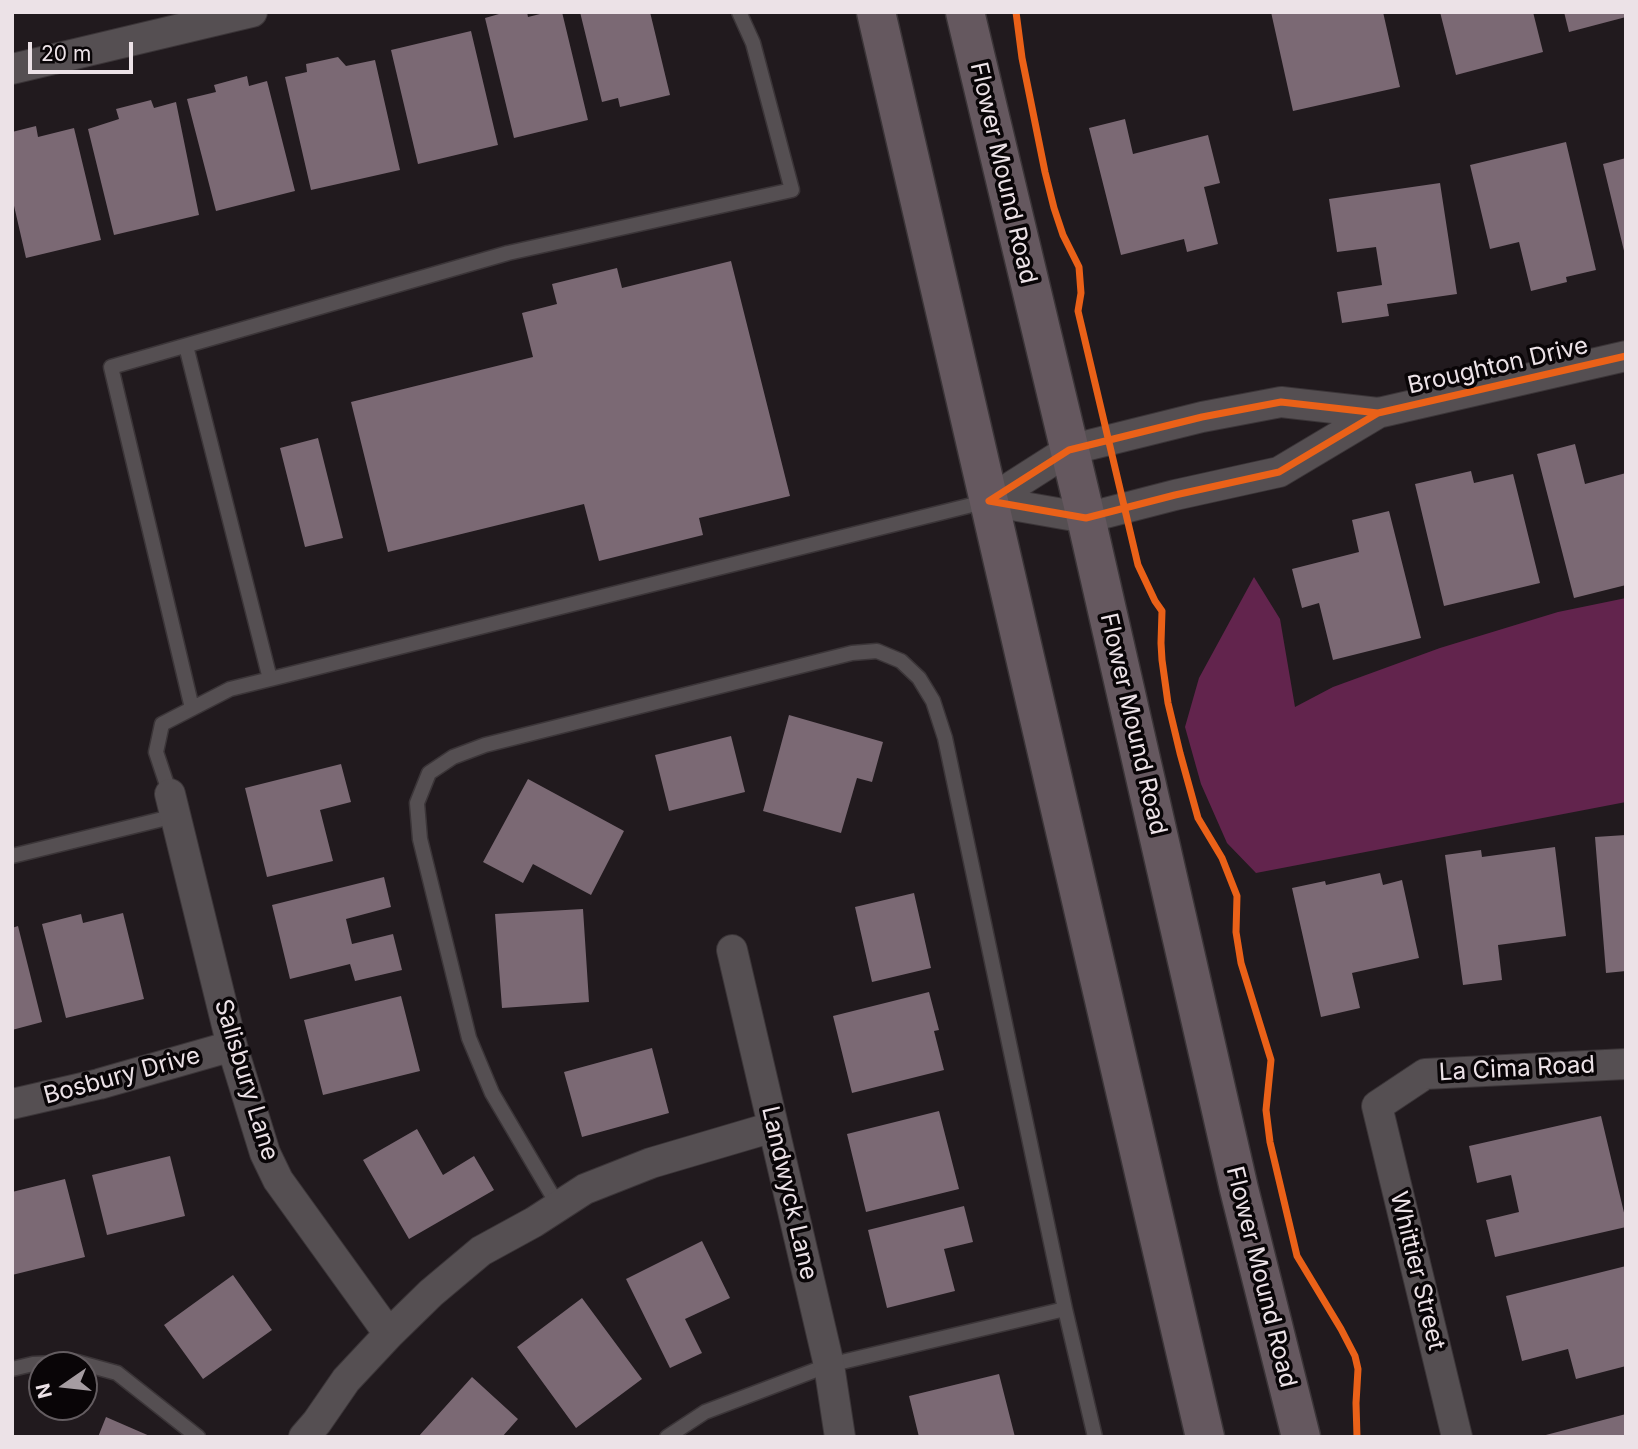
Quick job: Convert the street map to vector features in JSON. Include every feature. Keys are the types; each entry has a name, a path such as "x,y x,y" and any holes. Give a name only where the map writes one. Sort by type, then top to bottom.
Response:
{"main road":[{"path":"876,12 1205,1437"},
{"name":"Flower Mound Road","path":"965,12 1086,518 1239,1189 1301,1437"}],"street":[{"path":"12,69 252,12"},
{"name":"Broughton Drive","path":"989,501 1086,518 1279,472 1378,412 1626,356"},
{"name":"Broughton Drive","path":"989,501 1069,450 1190,419 1281,402 1378,412"},
{"name":"Salisbury Lane","path":"173,805 232,1046 265,1153 278,1180 389,1334"},
{"name":"Landwyck Lane","path":"732,950 829,1365 840,1437"},
{"name":"Bosbury Drive","path":"12,1104 99,1084 232,1046"},
{"name":"La Cima Road","path":"1377,1106 1425,1074 1626,1064"},
{"name":"Whittier Street","path":"1377,1106 1457,1437"},
{"path":"304,1437 346,1380 389,1334 431,1293 481,1251 586,1189 651,1163 774,1128"}],"lane":[{"path":"192,708 111,367 508,253 792,190 752,43 739,12"},
{"path":"186,346 270,679"},
{"path":"12,856 173,805 156,752 162,724 230,689 989,501"},
{"path":"559,1207 492,1093 469,1038 420,839 417,803 429,773 453,757 485,745 852,653 877,651 901,662 919,678 933,701 945,738 1065,1309 1095,1437"},
{"path":"667,1437 705,1412 829,1365 1065,1309"},
{"path":"12,1369 33,1364 77,1362 117,1373 198,1437"}],"shaded area":[{"path":"1254,577 1280,619 1295,707 1333,687 1440,648 1558,612 1626,598 1626,802 1256,873 1227,843 1201,784 1185,727 1199,678"}],"building":[{"path":"506,12 527,12 528,17 562,12 588,120 514,138 485,18"},
{"path":"580,12 650,12 670,95 620,107 618,98 602,102"},
{"path":"1271,12 1383,12 1400,87 1293,111"},
{"path":"1440,12 1533,12 1543,52 1456,75"},
{"path":"1564,12 1626,12 1626,17 1569,32"},
{"path":"471,31 498,145 418,164 391,50"},
{"path":"338,57 346,66 375,60 400,170 311,190 285,77 307,72 306,64"},
{"path":"247,76 249,86 267,81 295,191 216,211 187,99 216,92 214,85"},
{"path":"151,100 154,108 176,102 199,215 114,235 88,129 119,119 116,109"},
{"path":"1125,119 1133,154 1208,135 1220,183 1204,187 1218,244 1187,252 1184,239 1121,255 1089,128"},
{"path":"36,126 38,137 74,128 101,240 26,258 12,197 12,132"},
{"path":"1566,142 1596,270 1566,277 1567,282 1531,291 1519,242 1490,249 1470,165"},
{"path":"1626,158 1626,255 1625,255 1603,164"},
{"path":"1440,183 1457,294 1387,304 1389,316 1342,323 1337,292 1382,285 1376,247 1337,252 1329,199"},
{"path":"731,261 790,496 699,518 703,535 599,561 584,504 388,552 351,402 533,357 522,313 557,304 552,284 617,268 622,288"},
{"path":"318,438 343,538 305,547 280,448"},
{"path":"1575,444 1585,484 1626,473 1626,585 1574,598 1537,454"},
{"path":"1471,471 1474,483 1513,474 1540,583 1444,606 1415,484"},
{"path":"1389,511 1421,638 1333,660 1319,603 1302,608 1292,569 1359,552 1352,520"},
{"path":"789,715 883,742 872,782 857,778 841,833 763,811"},
{"path":"731,736 745,792 669,811 655,755"},
{"path":"341,764 351,802 320,810 333,861 267,877 245,788"},
{"path":"528,779 624,831 591,895 533,864 523,883 483,862"},
{"path":"1626,835 1626,971 1606,973 1595,837"},
{"path":"1555,847 1566,936 1498,945 1502,980 1463,985 1445,855 1481,850 1482,857"},
{"path":"1380,873 1383,885 1402,880 1419,958 1352,973 1360,1008 1321,1017 1292,888 1325,881 1326,885"},
{"path":"384,877 391,907 346,919 352,944 393,934 402,970 355,981 350,964 290,979 272,905"},
{"path":"914,893 931,968 872,982 855,907"},
{"path":"583,909 589,1002 502,1008 495,914"},
{"path":"123,913 144,999 66,1018 42,924 81,914 83,923"},
{"path":"18,926 42,1022 12,1030 12,928"},
{"path":"929,992 939,1030 934,1031 944,1070 852,1093 833,1016"},
{"path":"401,996 420,1071 323,1095 304,1020"},
{"path":"652,1048 669,1113 582,1137 564,1072"},
{"path":"939,1111 959,1189 866,1212 847,1134"},
{"path":"1601,1116 1626,1227 1495,1257 1486,1220 1519,1212 1511,1175 1477,1183 1469,1146"},
{"path":"417,1129 443,1175 474,1156 494,1190 409,1239 363,1160"},
{"path":"170,1156 185,1216 107,1235 92,1175"},
{"path":"65,1179 85,1257 12,1275 12,1192"},
{"path":"964,1206 973,1242 944,1249 955,1291 887,1308 868,1230"},
{"path":"702,1241 730,1298 685,1319 702,1353 670,1368 626,1279"},
{"path":"1626,1266 1626,1366 1576,1379 1568,1349 1522,1361 1506,1296"},
{"path":"233,1275 272,1330 203,1379 164,1325"},
{"path":"582,1298 642,1379 576,1428 517,1347"},
{"path":"999,1374 1015,1437 919,1437 909,1396"},
{"path":"472,1377 518,1419 502,1437 418,1437"},
{"path":"1626,1414 1626,1437 1542,1437 1542,1436"},
{"path":"106,1417 152,1437 98,1437"}],"cycle path":[{"path":"1016,12 1022,58 1045,172 1063,235 1079,267 1081,293 1078,311 1138,565 1162,611 1162,660 1168,703 1180,753 1198,818 1222,858 1237,896 1236,932 1241,963 1271,1060 1266,1110 1270,1142 1297,1256 1355,1356 1358,1369 1357,1437"},
{"path":"1378,413 1281,402 1202,417 1069,450 989,501 1086,518 1279,472 1378,413 1626,356"}]}
